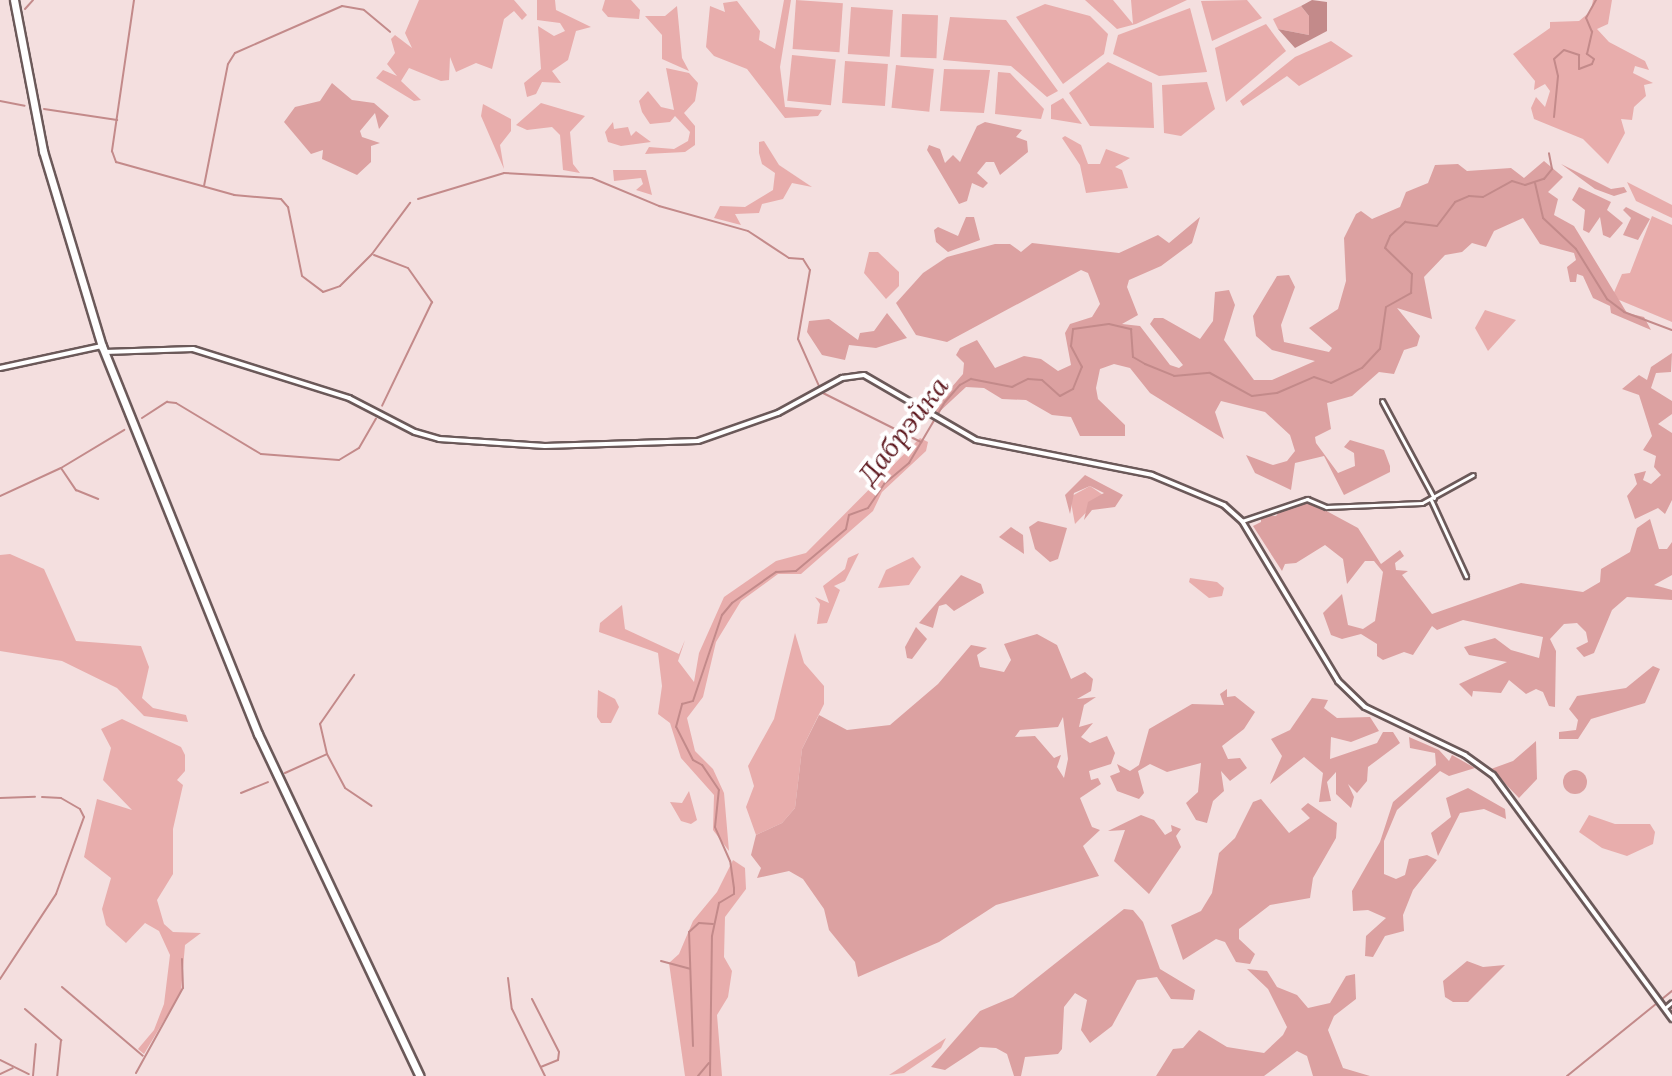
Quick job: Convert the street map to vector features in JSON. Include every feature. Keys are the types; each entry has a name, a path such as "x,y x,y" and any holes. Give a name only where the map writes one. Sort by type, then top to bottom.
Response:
{"highway":[{"path":"14,0 46,162 104,349 253,723 420,1076"}],"street":[{"path":"0,368 104,349 204,352 349,398 415,432 489,443 698,441 778,413 853,374 872,378 940,421 994,446 1152,475 1224,505 1242,521 1338,681 1365,707 1465,755 1493,775 1672,1019"},
{"path":"1382,401 1432,499 1466,576"},
{"path":"1242,521 1307,499 1326,507 1360,508 1432,499 1473,475"},
{"path":"1665,1008 1672,1003"}],"shaded area":[{"path":"419,0 514,0 527,15 522,20 514,11 504,19 492,69 476,63 456,72 450,57 449,80 441,81 409,68 401,81 421,100 414,101 376,78 383,70 397,76 387,64 395,53 391,39 395,35 412,48 405,33"},
{"path":"537,0 555,0 556,10 591,27 576,31 568,60 552,71 561,83 542,82 536,94 527,97 524,83 541,69 538,26 554,36 565,31 560,23 537,20"},
{"path":"605,0 631,0 640,10 639,19 608,17 602,10"},
{"path":"784,0 791,0 780,67 785,107 822,110 818,116 785,118 747,69 714,56 706,47 710,6 725,12 723,3 737,1 760,31 759,40 775,49"},
{"path":"796,0 843,3 839,52 793,49"},
{"path":"1085,0 1113,0 1133,24 1131,0 1187,0 1136,24 1117,29"},
{"path":"1247,0 1262,18 1212,41 1201,1"},
{"path":"1312,0 1327,2 1327,31 1295,48 1278,29 1309,35 1309,16 1301,6"},
{"path":"1593,0 1612,0 1608,24 1597,29 1609,42 1645,61 1649,70 1635,66 1633,73 1653,83 1644,85 1646,96 1634,107 1632,120 1621,119 1625,133 1608,164 1583,139 1534,119 1531,108 1536,97 1545,107 1550,91 1545,84 1534,90 1535,81 1513,54 1550,28 1550,22 1579,21 1591,11"},
{"path":"1045,4 1090,16 1108,34 1104,54 1063,84 1016,17"},
{"path":"677,6 682,58 689,71 662,59 662,35 645,16 665,16"},
{"path":"1301,6 1309,16 1309,35 1278,29 1273,19"},
{"path":"851,7 893,10 890,57 848,54"},
{"path":"1190,8 1207,72 1159,76 1113,54 1118,35"},
{"path":"902,14 938,15 936,58 900,57"},
{"path":"950,17 1006,20 1058,91 1047,97 1011,66 943,60"},
{"path":"1266,24 1286,51 1226,102 1215,48"},
{"path":"1331,41 1353,56 1299,86 1287,76 1243,106 1240,101 1295,57"},
{"path":"792,55 836,60 831,105 787,101"},
{"path":"845,61 888,64 885,106 842,103"},
{"path":"1108,62 1152,83 1154,128 1090,126 1069,93"},
{"path":"896,65 934,69 929,112 892,108"},
{"path":"666,68 689,73 698,83 695,101 684,113 695,126 695,145 685,152 645,154 649,147 674,149 688,141 690,132 675,116 670,122 650,124 642,112 639,101 648,91 661,107 674,110"},
{"path":"944,69 990,70 984,113 940,111"},
{"path":"998,72 1010,73 1044,109 1041,119 995,114"},
{"path":"1207,82 1215,109 1181,136 1164,133 1162,85"},
{"path":"332,83 352,100 374,103 389,116 379,129 375,113 360,131 362,137 380,143 371,146 371,162 357,175 322,159 323,150 311,154 284,122 295,107 320,101"},
{"path":"1063,98 1082,124 1051,119 1051,105"},
{"path":"541,103 585,116 570,132 573,164 580,173 563,170 560,135 552,127 527,130 516,125"},
{"path":"483,104 511,119 511,131 500,145 504,169 481,116"},
{"path":"613,122 614,129 628,127 631,136 636,131 651,142 621,146 608,142 605,132"},
{"path":"985,122 1022,130 1016,137 1027,141 1028,152 1000,175 994,162 986,162 977,173 988,183 983,188 972,183 967,201 959,204 927,150 929,145 940,149 945,163 953,155 960,162 977,126"},
{"path":"1065,136 1081,145 1088,164 1100,164 1106,149 1130,158 1115,167 1122,170 1128,188 1086,193 1080,165 1062,138"},
{"path":"764,141 779,165 812,187 792,183 783,199 762,204 759,213 735,214 741,225 714,218 720,206 745,207 773,190 775,173 762,164 759,153 759,142"},
{"path":"1544,161 1563,177 1548,192 1558,199 1554,215 1574,226 1627,313 1644,317 1651,330 1611,313 1610,306 1593,298 1583,276 1577,274 1576,282 1570,282 1567,267 1576,260 1574,253 1540,244 1523,218 1494,231 1486,247 1472,243 1462,252 1445,255 1424,277 1432,319 1397,308 1420,336 1417,346 1404,350 1394,374 1379,372 1352,396 1327,403 1331,429 1315,437 1338,473 1355,466 1354,453 1344,447 1350,440 1384,450 1390,466 1390,472 1344,495 1324,456 1295,463 1291,490 1255,473 1246,455 1273,465 1287,461 1295,451 1290,435 1265,412 1221,401 1215,412 1224,439 1150,393 1130,368 1114,364 1100,369 1096,388 1098,399 1125,425 1125,436 1080,436 1071,417 1052,415 1026,400 1002,399 984,388 966,387 938,413 933,409 963,374 964,363 956,355 960,348 977,340 995,368 1024,356 1041,359 1058,371 1071,365 1065,333 1070,324 1092,317 1100,304 1088,273 1081,270 947,342 916,335 896,303 923,273 947,257 995,244 1010,244 1021,252 1032,243 1119,253 1158,235 1169,243 1200,217 1192,243 1161,266 1129,280 1127,287 1138,315 1122,324 1140,326 1170,365 1179,368 1183,365 1150,324 1154,318 1163,318 1200,339 1213,321 1215,292 1229,290 1235,305 1224,340 1254,380 1272,380 1315,361 1272,350 1256,336 1253,316 1277,276 1289,275 1295,287 1281,325 1284,342 1329,352 1332,348 1309,328 1338,309 1346,281 1344,238 1356,214 1361,211 1372,219 1400,207 1406,192 1428,183 1435,165 1458,164 1467,171 1511,168 1524,178"},
{"path":"1561,164 1611,189 1624,187 1627,192 1614,196 1595,189"},
{"path":"613,170 646,170 652,195 636,190 643,184 641,178 614,181"},
{"path":"1627,182 1672,205 1672,218 1636,201"},
{"path":"1579,187 1611,202 1607,210 1623,223 1610,238 1603,235 1600,217 1589,233 1583,230 1585,210 1572,200"},
{"path":"1626,207 1650,219 1638,240 1623,235 1631,218 1623,210"},
{"path":"1652,216 1672,225 1672,322 1612,297 1622,274 1630,273"},
{"path":"966,217 974,217 980,240 948,252 936,242 934,230 938,227 958,236"},
{"path":"869,252 878,252 899,272 899,286 886,299 864,273"},
{"path":"1485,310 1516,320 1488,351 1475,328"},
{"path":"887,313 907,338 876,348 849,345 845,360 822,355 807,332 809,321 829,319 858,340 860,333 874,331"},
{"path":"1672,353 1671,372 1656,373 1651,388 1672,401 1672,414 1658,424 1672,433 1672,500 1665,514 1658,508 1635,519 1627,496 1637,484 1634,474 1646,471 1643,480 1651,484 1661,475 1654,467 1656,456 1643,450 1652,436 1639,395 1622,389 1639,375 1647,380 1651,367"},
{"path":"920,438 928,442 926,451 882,492 873,511 801,574 778,574 741,601 716,642 703,697 687,718 695,751 713,769 724,793 729,851 713,830 714,795 681,758 670,723 658,714 662,686 658,653 599,632 600,623 622,605 625,629 679,654 685,640 678,661 694,682 699,653 724,597 776,561 806,553"},
{"path":"1085,475 1123,495 1115,507 1092,510 1084,520 1088,502 1104,493 1090,486 1074,493 1070,514 1065,495"},
{"path":"1090,486 1103,495 1075,524 1070,497"},
{"path":"1308,501 1358,528 1381,564 1400,550 1404,556 1395,563 1396,570 1408,571 1402,575 1432,614 1521,583 1583,592 1600,582 1601,569 1630,552 1637,528 1650,519 1659,549 1667,549 1672,542 1672,575 1654,585 1672,590 1672,600 1627,597 1612,610 1594,653 1584,657 1576,648 1588,642 1586,632 1577,623 1564,624 1550,639 1556,651 1555,707 1549,706 1543,692 1536,689 1526,694 1509,680 1501,693 1473,691 1472,697 1459,684 1507,662 1469,655 1464,647 1495,638 1511,650 1539,658 1543,637 1463,620 1437,630 1432,626 1413,655 1404,652 1383,660 1377,656 1377,644 1361,634 1342,639 1331,635 1323,613 1342,594 1348,625 1363,629 1375,621 1383,572 1374,561 1365,561 1347,584 1343,559 1325,545 1296,563 1285,564 1282,571 1253,526 1261,522 1261,515 1276,516 1283,507"},
{"path":"1038,521 1067,528 1058,559 1050,562 1035,549 1029,527"},
{"path":"1011,527 1023,535 1024,554 999,537"},
{"path":"859,553 845,581 834,586 840,590 827,623 817,624 820,604 815,597 829,603 823,586 845,569 848,558"},
{"path":"10,554 44,569 76,641 141,646 149,667 142,698 153,708 186,715 188,722 144,716 117,688 62,661 0,651 0,555"},
{"path":"913,557 921,567 909,585 878,588 886,570"},
{"path":"961,575 981,584 984,593 954,611 946,604 939,606 933,628 919,623"},
{"path":"1190,578 1217,582 1224,588 1222,596 1209,598 1189,582"},
{"path":"916,627 927,639 912,659 907,658 905,647"},
{"path":"795,633 804,663 824,686 824,704 802,749 795,808 782,823 756,835 746,807 754,786 748,766 774,719"},
{"path":"1037,634 1057,645 1071,679 1085,672 1093,679 1091,691 1077,699 1096,697 1084,705 1079,727 1093,723 1081,737 1090,743 1107,736 1115,753 1111,764 1089,771 1091,780 1098,778 1101,784 1080,798 1092,827 1100,830 1083,846 1099,876 996,905 939,942 858,977 855,962 829,930 824,909 803,879 789,871 757,878 761,868 751,855 756,835 782,823 795,808 802,749 819,715 847,730 890,725 938,684 971,645 987,648 977,655 980,667 1004,672 1011,660 1004,644","holes":["1063,717 1068,759 1064,778 1057,767 1061,755 1054,758 1035,736 1015,737 1020,730 1058,727"]},
{"path":"1653,666 1660,669 1645,703 1591,719 1578,739 1559,739 1559,732 1576,730 1578,720 1569,709 1577,696 1626,688"},
{"path":"1227,689 1227,697 1235,696 1255,712 1244,729 1222,746 1228,759 1240,758 1247,768 1230,781 1221,771 1224,791 1213,801 1207,823 1196,820 1186,803 1198,792 1201,763 1167,772 1150,764 1138,771 1144,793 1139,799 1117,791 1110,776 1120,772 1117,764 1130,771 1139,765 1149,729 1192,704 1224,705 1220,694"},
{"path":"598,690 615,699 619,707 611,723 601,723 597,717"},
{"path":"1312,698 1328,700 1324,708 1337,718 1370,717 1379,731 1351,742 1331,737 1330,759 1377,743 1383,732 1393,732 1400,743 1368,767 1367,781 1357,793 1348,784 1354,797 1351,808 1336,794 1336,772 1327,782 1331,801 1319,802 1323,773 1304,757 1270,784 1282,756 1271,739 1290,730"},
{"path":"122,719 181,747 185,755 185,771 177,780 183,785 173,829 173,874 157,900 164,924 173,932 201,933 185,945 181,992 144,1054 138,1049 154,1030 164,1004 170,955 159,931 145,923 126,943 106,925 102,909 111,878 84,857 97,799 132,810 103,780 111,748 101,729"},
{"path":"1409,737 1439,750 1449,761 1452,755 1475,768 1449,776 1440,771 1397,810 1384,841 1384,874 1396,879 1405,875 1409,859 1427,855 1437,860 1413,890 1403,915 1404,931 1385,936 1373,957 1365,956 1366,936 1386,918 1368,910 1353,911 1352,891 1380,842 1393,802 1436,765 1435,753 1410,748"},
{"path":"1536,741 1537,779 1519,798 1491,769 1513,761"},
{"path":"1575,770 1584,773 1587,782 1584,791 1575,794 1566,791 1563,782 1566,773"},
{"path":"1468,788 1505,809 1506,819 1484,809 1460,813 1438,856 1431,833 1451,817 1446,798"},
{"path":"689,791 697,820 691,824 681,821 670,802 682,803"},
{"path":"1261,799 1289,833 1310,818 1301,809 1308,803 1337,823 1336,838 1313,878 1310,898 1270,905 1239,929 1239,939 1255,954 1250,964 1236,962 1225,942 1216,939 1183,960 1171,925 1201,911 1212,893 1219,853 1235,838 1253,802"},
{"path":"1141,815 1154,820 1165,835 1172,831 1171,825 1181,829 1176,836 1181,847 1149,894 1114,861 1125,830 1108,831"},
{"path":"1589,815 1615,824 1650,824 1655,832 1653,844 1627,856 1602,848 1579,832"},
{"path":"733,860 745,868 746,889 725,917 724,957 732,971 728,997 717,1015 722,1076 685,1076 669,963 679,954 693,921 717,892"},
{"path":"1124,909 1133,910 1143,922 1160,969 1195,990 1193,1000 1171,999 1157,977 1137,980 1112,1026 1090,1043 1081,1030 1087,1000 1075,993 1064,1007 1062,1049 1058,1054 1025,1057 1021,1076 1014,1076 1007,1054 996,1048 980,1047 945,1070 931,1067 980,1011 1013,997"},
{"path":"1467,961 1483,967 1505,965 1468,1002 1453,1002 1445,997 1443,981"},
{"path":"1247,969 1267,971 1277,987 1297,995 1308,1008 1330,1003 1346,976 1355,974 1356,999 1334,1016 1328,1030 1343,1068 1370,1076 1313,1076 1307,1056 1297,1051 1264,1076 1156,1076 1173,1049 1183,1048 1199,1030 1227,1047 1264,1053 1283,1035 1287,1027 1268,989"},
{"path":"946,1038 941,1048 904,1073 889,1075"}],"waterway":[{"path":"25,9 33,0"},
{"path":"134,0 112,151 116,162 234,195 281,199 288,207 302,276 323,292 340,286 372,254 410,203"},
{"name":"Дабрэйка","path":"1554,117 1558,76 1554,59 1564,50 1579,55 1579,69 1592,64 1594,59 1587,54 1592,32 1586,18 1596,0"},
{"path":"204,186 228,64 235,53 342,6 364,10 390,32"},
{"path":"0,101 25,106"},
{"path":"44,109 117,120"},
{"name":"Дабрэйка","path":"710,1076 712,936 719,903 734,894 734,888 730,861 715,827 719,790 702,765 693,760 676,727 682,704 693,701 722,615 732,603 776,572 796,571 846,529 849,515 868,508 884,484 909,463 945,402 960,385 971,379 1012,387 1028,379 1042,380 1060,396 1073,389 1082,367 1071,346 1073,329 1109,324 1131,329 1133,357 1145,364 1174,376 1210,373 1252,396 1277,393 1314,377 1331,383 1362,368 1380,349 1386,307 1411,293 1412,274 1385,248 1390,236 1405,222 1437,226 1455,202 1469,196 1483,197 1512,181 1525,185 1544,179 1552,169 1549,153"},
{"path":"418,199 504,173 592,178 659,206 748,231 789,258 803,259 810,270 798,339 819,386"},
{"path":"1535,183 1543,218 1576,249 1607,299 1624,312 1672,330"},
{"path":"374,255 408,268 432,302 382,406"},
{"path":"823,393 921,442"},
{"path":"142,418 167,402 176,403 261,454 339,460 359,448 376,419"},
{"path":"0,496 61,468 124,430"},
{"path":"61,468 76,490 98,499"},
{"path":"327,754 320,724 354,675"},
{"path":"285,773 327,754 345,788 372,806"},
{"path":"241,793 268,782"},
{"path":"0,798 35,797"},
{"path":"0,979 56,894 84,817 80,809 61,798 42,797"},
{"path":"693,1046 689,932 699,923 713,924"},
{"path":"136,1073 183,988 182,959"},
{"path":"661,961 690,969"},
{"path":"508,978 512,1009 545,1076"},
{"path":"62,987 143,1056"},
{"path":"1662,999 1672,991"},
{"path":"532,999 559,1052 558,1060 541,1067"},
{"path":"1567,1076 1656,1004"},
{"path":"25,1009 61,1040 57,1076"},
{"path":"33,1076 36,1044"},
{"path":"0,1060 29,1074"},
{"path":"698,1076 709,1063"},
{"path":"0,1074 13,1068"}]}
